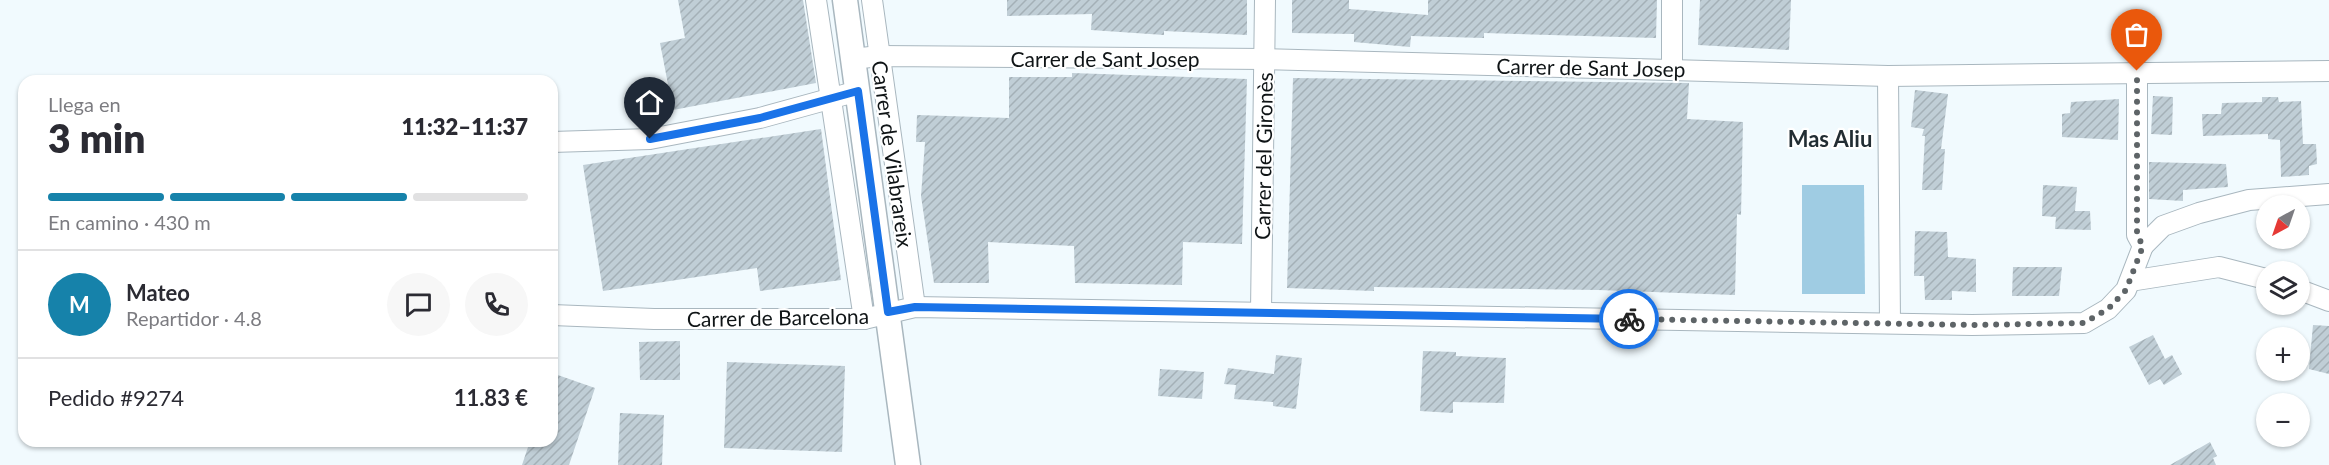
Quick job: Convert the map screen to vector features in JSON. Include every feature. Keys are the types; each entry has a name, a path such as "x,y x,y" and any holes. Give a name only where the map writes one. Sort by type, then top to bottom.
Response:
{"street":[{"path":"816,0 829,99 864,319"},
{"path":"845,0 908,465"},
{"name":"Carrer de Vilabrareix","path":"872,0 915,307"},
{"name":"Carrer del Gironès","path":"1261,312 1265,0"},
{"path":"1672,0 1672,69"},
{"name":"Carrer de Sant Josep","path":"853,59 879,56 1265,59 1888,76 2137,71 2329,71"},
{"path":"2137,71 2137,235 2143,246"},
{"path":"1888,76 1890,323"},
{"path":"558,142 650,139 760,118 858,91"},
{"path":"2256,276 2219,267 2130,281 2143,246 2163,226 2199,213 2249,201 2329,194"},
{"name":"Carrer de Barcelona","path":"558,315 654,320 864,319 915,307 1890,323 2084,323 2108,309 2126,290 2130,281"},
{"path":"2310,294 2329,301"}],"shaded area":[{"path":"1802,185 1864,185 1865,294 1802,294"}],"building":[{"path":"678,0 803,0 816,83 673,110 660,43 685,38"},
{"path":"1007,0 1247,0 1247,35 1164,31 1164,35 1091,30 1092,14 1007,16"},
{"path":"1292,0 1349,0 1349,9 1428,15 1428,0 1657,0 1656,38 1484,33 1484,38 1411,36 1410,47 1354,42 1354,34 1292,33"},
{"path":"1700,0 1791,0 1789,50 1698,45"},
{"path":"1072,73 1247,79 1242,244 1183,242 1182,285 1075,283 1074,246 988,242 989,283 934,283 921,196 925,142 916,142 917,115 1009,118 1009,77 1072,77"},
{"path":"1293,78 1689,83 1687,119 1743,122 1741,215 1737,214 1735,295 1598,290 1374,287 1374,291 1287,288"},
{"path":"1915,90 1948,94 1941,149 1945,149 1942,190 1922,190 1925,136 1922,136 1924,129 1911,127"},
{"path":"2153,96 2173,97 2172,135 2151,134"},
{"path":"2262,97 2278,97 2279,102 2301,101 2303,144 2316,144 2317,164 2309,166 2309,175 2281,177 2280,140 2268,139 2268,134 2203,136 2202,114 2221,114 2222,103 2262,102"},
{"path":"2119,99 2118,140 2062,137 2062,114 2070,113 2071,102"},
{"path":"821,129 841,280 760,291 757,268 603,291 583,165"},
{"path":"2149,162 2226,164 2228,187 2183,190 2183,201 2149,199"},
{"path":"2043,185 2077,187 2075,211 2090,211 2091,230 2055,229 2056,217 2042,216"},
{"path":"1915,231 1947,232 1948,257 1976,259 1976,292 1952,291 1952,300 1925,300 1924,276 1914,276"},
{"path":"2013,267 2062,267 2059,296 2012,296"},
{"path":"2313,325 2329,326 2329,374 2310,369"},
{"path":"2153,335 2165,359 2172,355 2182,374 2164,385 2160,379 2149,385 2129,347"},
{"path":"680,341 680,380 640,380 639,342"},
{"path":"1423,351 1456,352 1456,356 1506,358 1504,403 1453,402 1453,413 1420,411"},
{"path":"1276,355 1302,358 1296,409 1273,406 1273,402 1234,399 1236,385 1224,384 1228,368 1274,374"},
{"path":"727,362 845,366 842,452 724,448"},
{"path":"1160,369 1204,372 1202,399 1158,396"},
{"path":"558,375 595,388 569,465 522,465 528,447 558,447"},
{"path":"620,413 664,415 662,465 618,465"},
{"path":"2210,442 2217,456 2213,458 2216,465 2170,465"}],"way so far":[{"path":"1629,319 1972,325 2084,323 2108,309 2126,290 2143,246 2137,235 2137,71"}],"district":[{"name":"Mas Aliu","path":"1830,138"}],"route":[{"path":"650,139 760,118 858,91 888,312 915,307 1629,319"}]}
